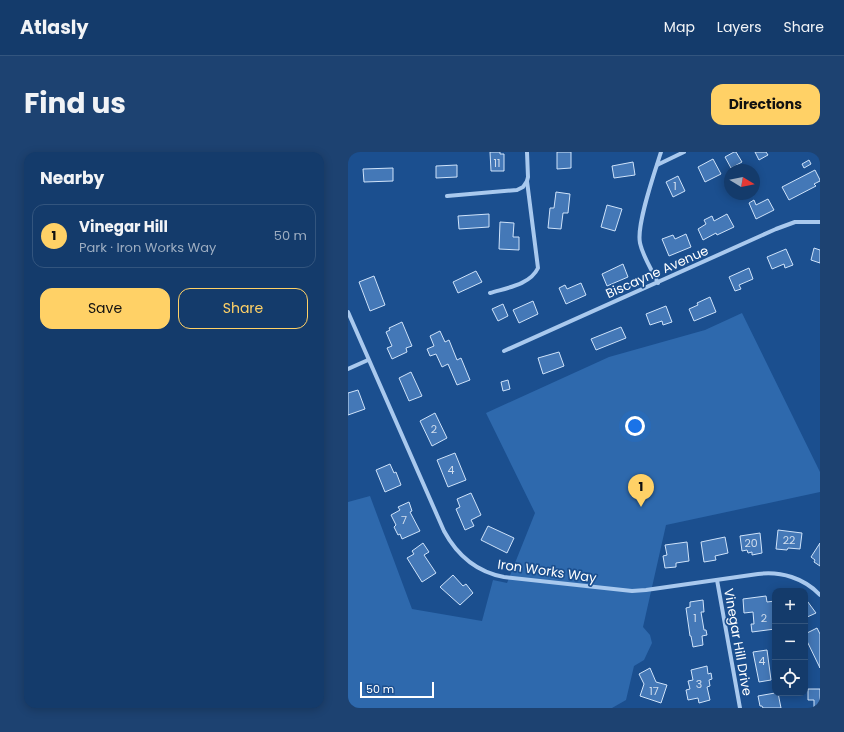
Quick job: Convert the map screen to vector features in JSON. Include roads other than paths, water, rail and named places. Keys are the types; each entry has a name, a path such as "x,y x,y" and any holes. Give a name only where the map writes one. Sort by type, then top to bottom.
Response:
{"street":[{"path":"490,294 522,283 535,274 538,268 527,181 527,152"},
{"path":"658,283 642,250 639,242 639,233 641,220 661,152"},
{"path":"657,165 684,152"},
{"path":"447,196 512,191 523,187 527,181"},
{"name":"Biscayne Avenue","path":"504,352 776,229 795,222 820,222"},
{"name":"Iron Works Way","path":"348,312 444,531 459,553 472,564 487,572 504,577 620,590 646,590 765,573 780,574 801,580 820,595"},
{"path":"348,369 368,360"},
{"name":"Vinegar Hill Drive","path":"717,580 740,708"}],"place":[{"name":"Vinegar Hill","path":"641,507"}]}
